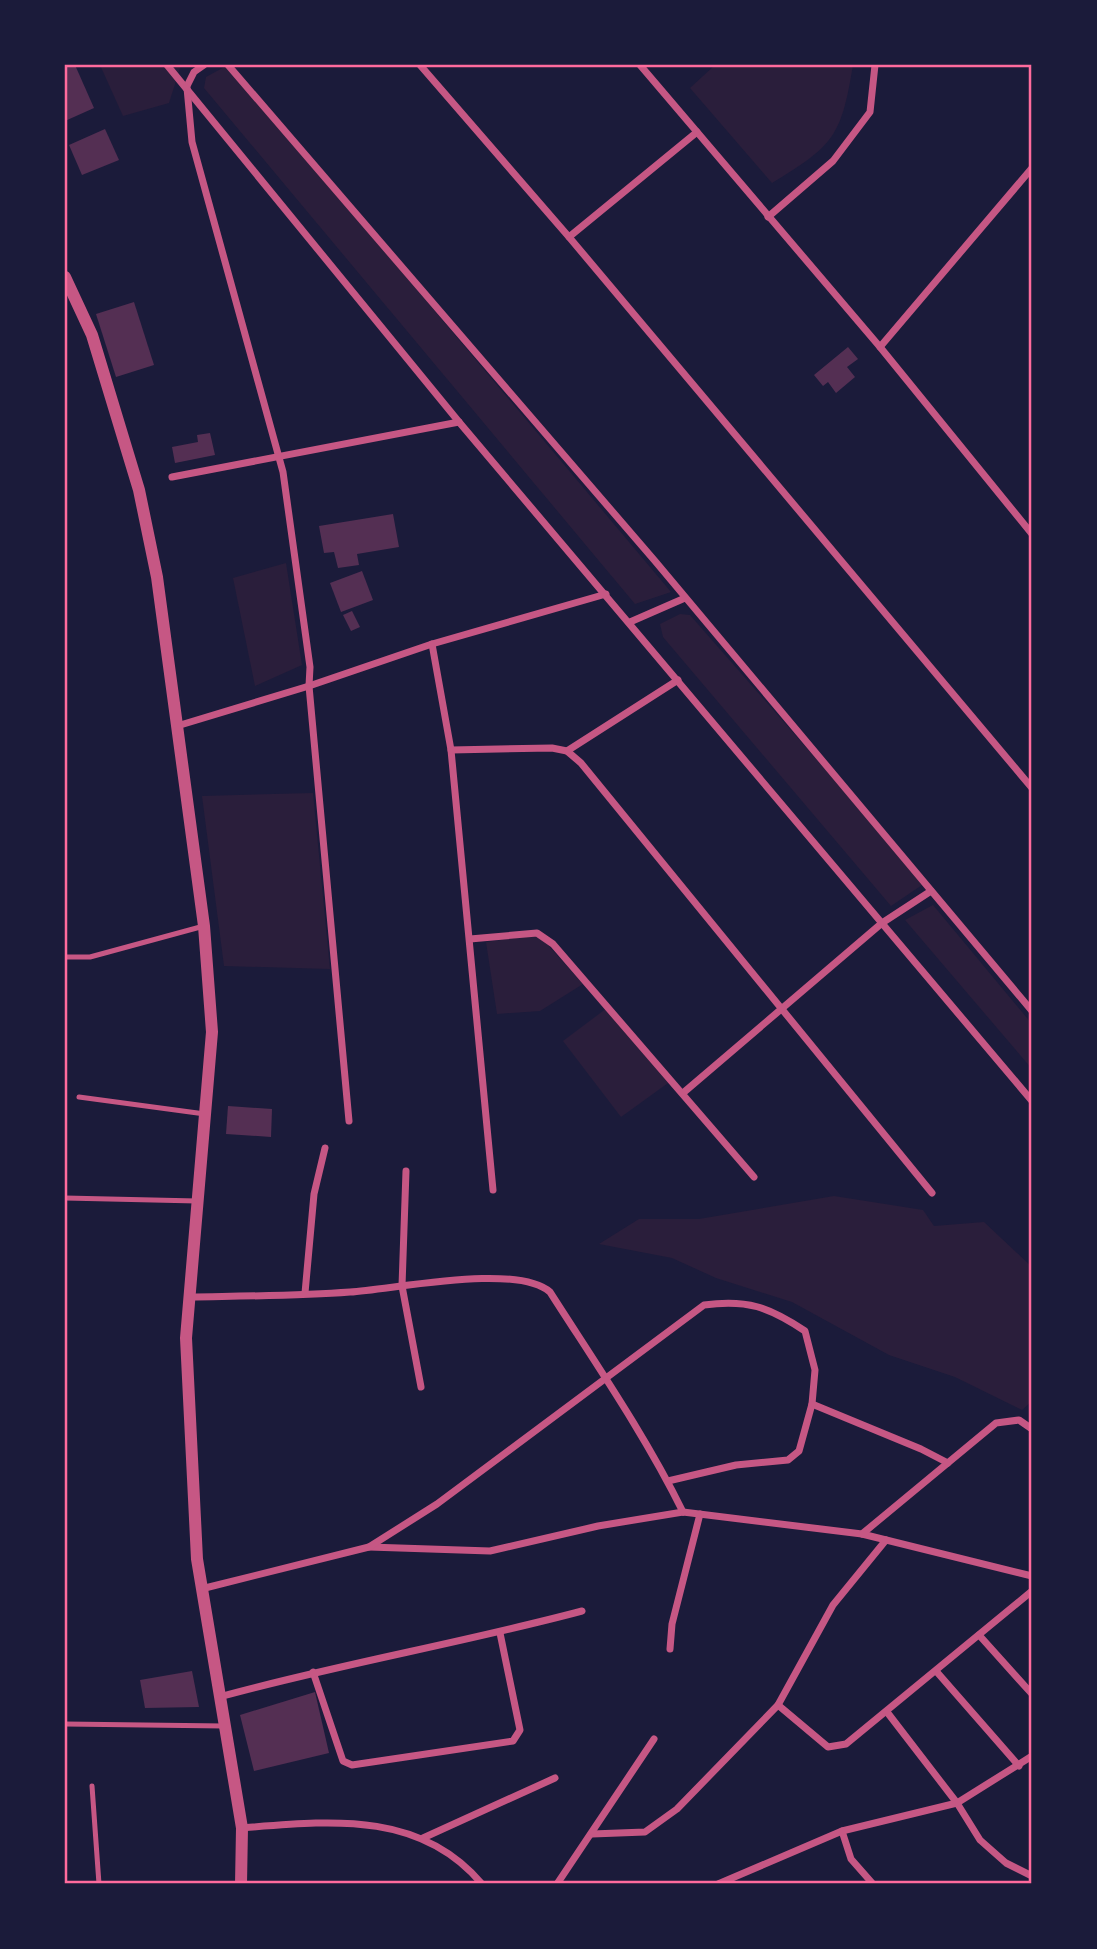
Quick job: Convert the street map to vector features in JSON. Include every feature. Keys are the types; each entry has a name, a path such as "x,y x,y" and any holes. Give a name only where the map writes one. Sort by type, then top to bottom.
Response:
{"street":[{"path":"167,65 187,86 459,422 1032,1101"},
{"path":"204,65 194,72 187,86 192,142 279,458 310,667 309,686 349,1121"},
{"path":"228,65 685,598 1032,1011"},
{"path":"420,65 569,237 1032,788"},
{"path":"768,217 833,161 870,112 875,65"},
{"path":"642,66 880,346 1032,534"},
{"path":"569,237 697,132"},
{"path":"880,346 1032,168"},
{"path":"65,277 92,335 139,490 158,577 204,926 212,1032 186,1338 201,1590 242,1828 241,1884"},
{"path":"172,477 459,422"},
{"path":"177,726 309,686 432,644 606,594"},
{"path":"630,622 685,598"},
{"path":"432,644 451,750 493,1190"},
{"path":"568,751 678,680"},
{"path":"451,750 552,748 568,751 581,763 783,1007 932,1193"},
{"path":"683,1093 882,923 931,891"},
{"path":"470,939 537,933 552,944 754,1177"},
{"path":"305,1293 314,1194 325,1148"},
{"path":"406,1171 402,1286 421,1387"},
{"path":"190,1297 305,1293 519,1279 539,1282 550,1292 606,1379 683,1512"},
{"path":"201,1590 369,1547 398,1530 704,1305 736,1300 783,1316 805,1331 815,1370 812,1404 799,1451 788,1460 736,1465 668,1482"},
{"path":"812,1404 948,1463"},
{"path":"862,1534 996,1423 1019,1419 1032,1429"},
{"path":"369,1547 490,1551 598,1526 683,1512 862,1534 1032,1576"},
{"path":"670,1649 672,1624 700,1514"},
{"path":"592,1834 634,1834 655,1826 677,1809 778,1705 833,1605 886,1540"},
{"path":"778,1705 828,1747 846,1744 1031,1594"},
{"path":"219,1697 313,1672 499,1633 582,1611"},
{"path":"313,1672 343,1761 352,1765 513,1741 520,1730 499,1633"},
{"path":"979,1635 1032,1694"},
{"path":"936,1671 1019,1766"},
{"path":"887,1712 957,1803 980,1840 992,1852 1032,1876"},
{"path":"557,1884 654,1739"},
{"path":"718,1884 842,1831 957,1803 1032,1756"},
{"path":"423,1838 555,1778"},
{"path":"242,1828 356,1822 423,1838 468,1867 482,1884"},
{"path":"842,1831 851,1859 873,1884"}],"lane":[{"path":"65,957 90,957 204,926"},
{"path":"79,1097 205,1114"},
{"path":"65,1198 197,1201"},
{"path":"65,1724 224,1726"},
{"path":"92,1786 99,1884"}],"shaded area":[{"path":"100,65 181,65 169,103 123,116"},
{"path":"228,65 671,592 635,604 204,88 206,77"},
{"path":"715,65 853,65 844,108 831,137 809,159 772,183 690,88"},
{"path":"286,563 302,665 255,686 233,578"},
{"path":"680,614 690,615 925,883 891,906 663,637 660,624"},
{"path":"313,793 330,969 224,966 202,796"},
{"path":"933,905 1032,1024 1032,1069 905,920"},
{"path":"539,935 583,984 540,1011 497,1014 486,942"},
{"path":"607,1008 668,1083 621,1117 563,1041"},
{"path":"834,1196 923,1210 934,1226 984,1222 1032,1267 1032,1401 1022,1410 955,1377 889,1355 792,1302 716,1278 672,1258 599,1244 639,1219 699,1219"}],"building":[{"path":"75,65 94,108 65,121 65,66"},
{"path":"105,129 119,160 82,175 69,145"},
{"path":"134,302 154,365 116,377 96,314"},
{"path":"848,347 858,359 847,367 855,377 836,393 828,382 823,386 814,375"},
{"path":"210,433 215,455 175,463 172,447 198,442 197,435"},
{"path":"393,514 399,547 357,554 359,565 338,568 334,552 324,553 319,526"},
{"path":"362,571 373,600 341,612 330,583"},
{"path":"352,611 360,627 351,631 343,615"},
{"path":"228,1106 272,1109 271,1137 226,1134"},
{"path":"192,1671 199,1707 145,1708 140,1680"},
{"path":"315,1692 329,1753 254,1771 240,1715"}]}
